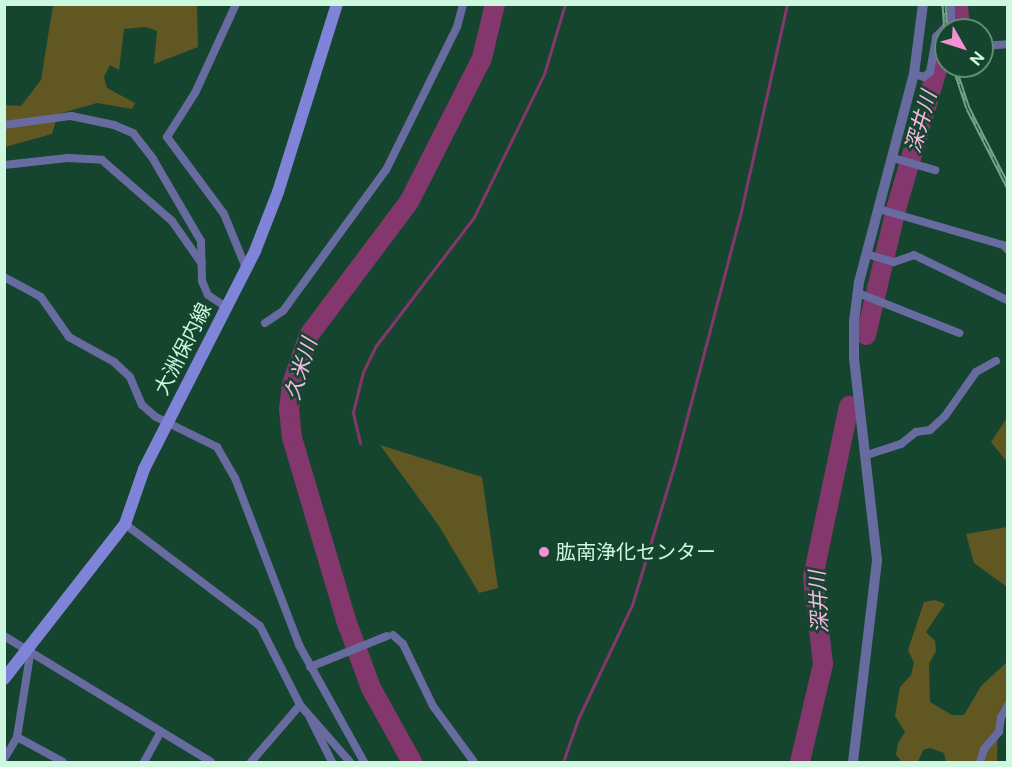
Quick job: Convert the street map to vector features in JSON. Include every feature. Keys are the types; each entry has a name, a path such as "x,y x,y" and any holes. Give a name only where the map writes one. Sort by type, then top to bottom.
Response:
{"main road":[{"name":"大洲保内線","path":"4,679 31,649 125,524 144,469 246,268 278,192 337,4"}],"street":[{"path":"236,4 195,93 167,137 224,214 246,268"},
{"path":"265,322 283,311 386,170 453,36 463,4"},
{"path":"854,762 875,600 875,520 854,357 858,293 915,74 923,4"},
{"path":"915,74 924,77 930,72 936,37 951,21 951,4"},
{"path":"4,125 71,116 114,125 133,133 196,232 202,264 202,281 208,295 226,307"},
{"path":"4,165 92,157 102,160 172,221 202,264"},
{"path":"893,158 934,170"},
{"path":"879,209 1003,245 1008,250"},
{"path":"867,254 894,262 914,255 1007,300"},
{"path":"4,277 41,297 69,337 114,362 130,377 142,405 166,423 206,439 228,461 274,587 310,667 364,762"},
{"path":"858,293 959,333"},
{"path":"867,455 901,444 916,432 930,430 945,416 976,372 996,361"},
{"path":"125,524 260,626 300,705 350,762"},
{"path":"310,667 390,635 404,644 443,722 474,762"},
{"path":"4,636 31,649 211,762"},
{"path":"4,759 17,737 31,649"},
{"path":"251,762 300,705"},
{"path":"980,762 984,749 999,732 1001,717 1008,705"},
{"path":"308,715 332,762"},
{"path":"144,762 161,731"},
{"path":"17,737 63,762"}],"shaded area":[{"path":"53,5 197,5 198,47 154,64 157,31 146,27 124,29 119,70 110,65 104,77 107,88 135,103 132,109 97,103 58,114 52,134 5,147 5,105 21,106 41,80"},
{"path":"1007,418 1007,462 991,442"},
{"path":"380,445 482,477 498,588 479,593 439,526"},
{"path":"1008,527 1007,587 974,563 966,534"},
{"path":"935,600 945,604 926,632 935,641 936,651 929,664 930,702 952,715 964,715 981,686 1007,662 1007,701 998,713 997,762 946,762 944,753 930,748 923,750 918,762 902,762 896,755 898,743 905,732 895,716 900,687 911,675 914,663 908,650 924,602"}],"waterway":[{"name":"久米川","path":"412,762 371,688 346,620 292,438 289,409 292,384 309,335 409,202 482,58 495,4"},
{"path":"360,443 353,412 363,372 375,347 474,217 544,74 565,4"},
{"path":"563,762 578,719 632,605 675,463 740,216 787,4"},
{"name":"深井川","path":"958,4 959,18"},
{"name":"深井川","path":"866,335 896,209 935,78"},
{"name":"深井川","path":"800,762 823,664 813,577 849,406"}],"railway":[{"path":"944,4 945,18"},
{"path":"958,78 968,108 1008,186"}],"place":[{"name":"肱南浄化センター","path":"544,552"}]}
